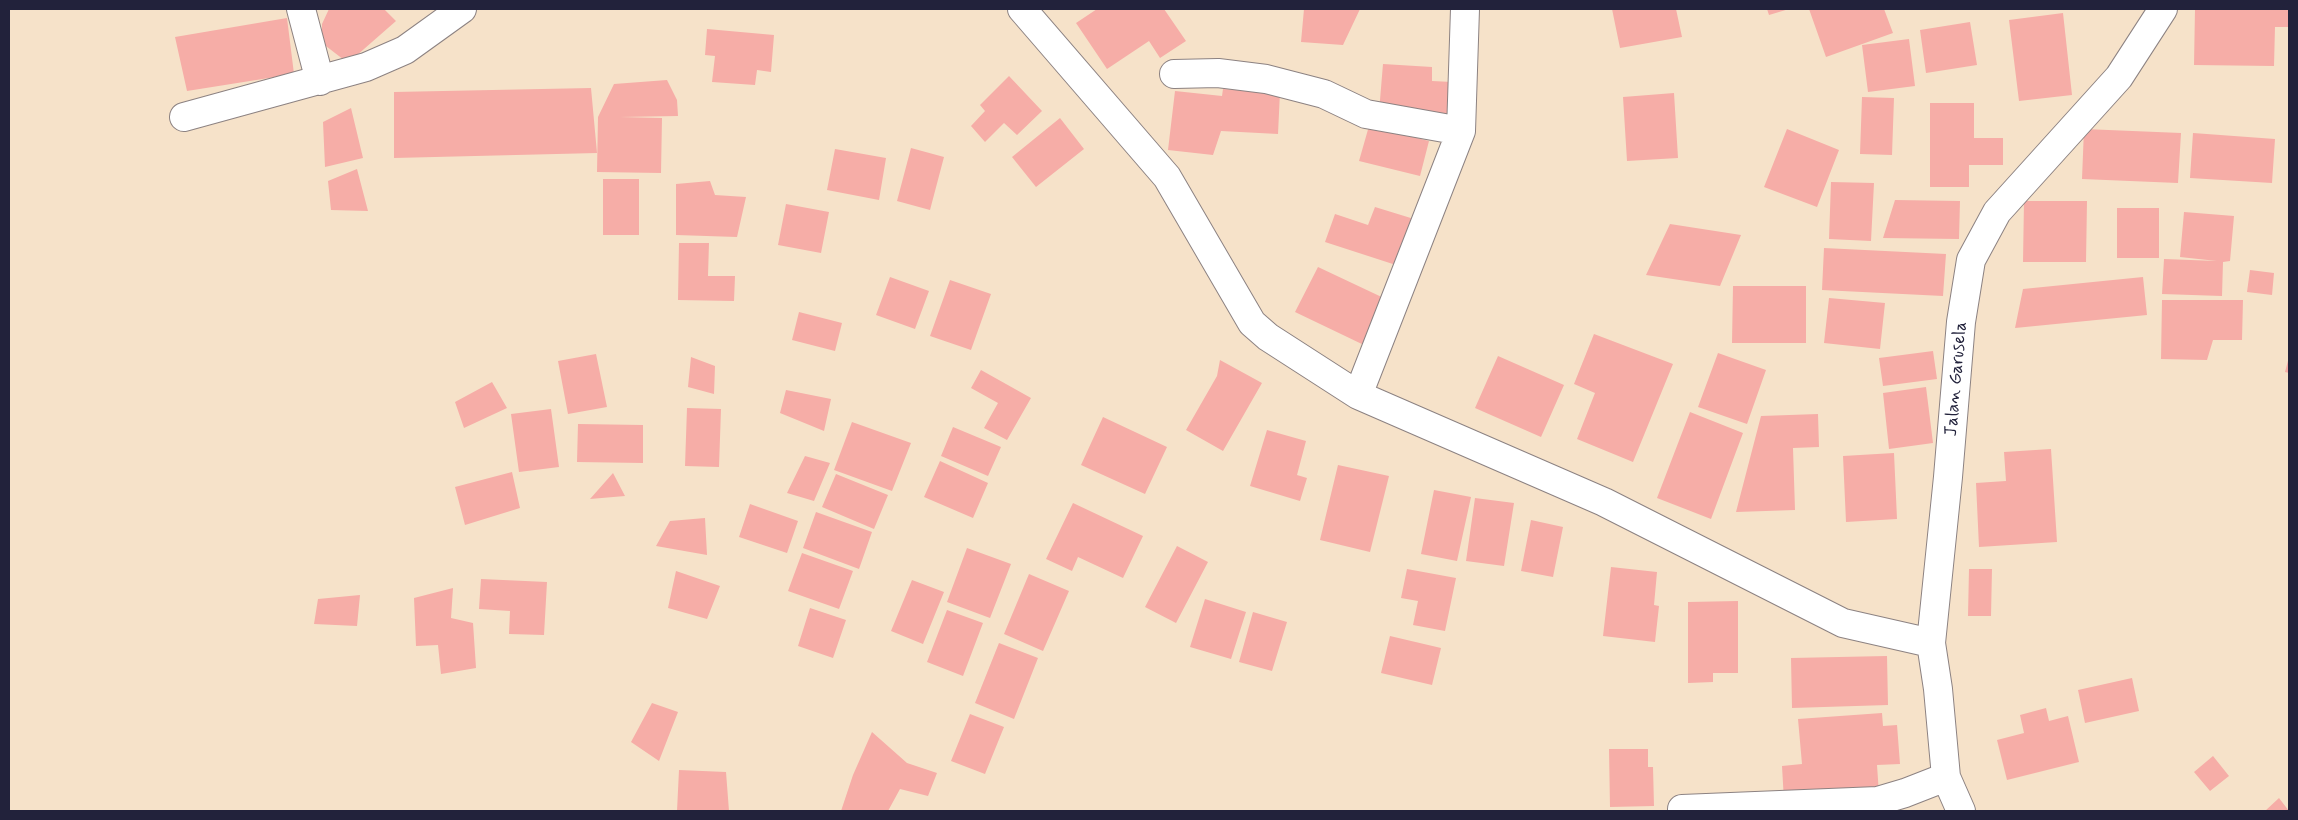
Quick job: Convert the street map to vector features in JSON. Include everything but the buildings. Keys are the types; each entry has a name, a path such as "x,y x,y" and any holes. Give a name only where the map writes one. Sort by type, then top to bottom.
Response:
{"street":[{"path":"301,9 320,81"},
{"path":"184,117 366,67 405,50 462,9"},
{"path":"1022,9 1167,178 1252,323 1268,337 1358,395 1604,502 1843,623 1931,643"},
{"path":"1358,395 1461,131 1465,9"},
{"name":"Jalan Garusela","path":"1961,811 1946,776 1938,689 1931,643 1961,322 1972,260 1997,212 2119,77 2163,9"},
{"path":"1174,74 1218,73 1266,79 1324,94 1366,114 1461,131"},
{"path":"1682,809 1878,801 1905,793 1946,776"}]}
